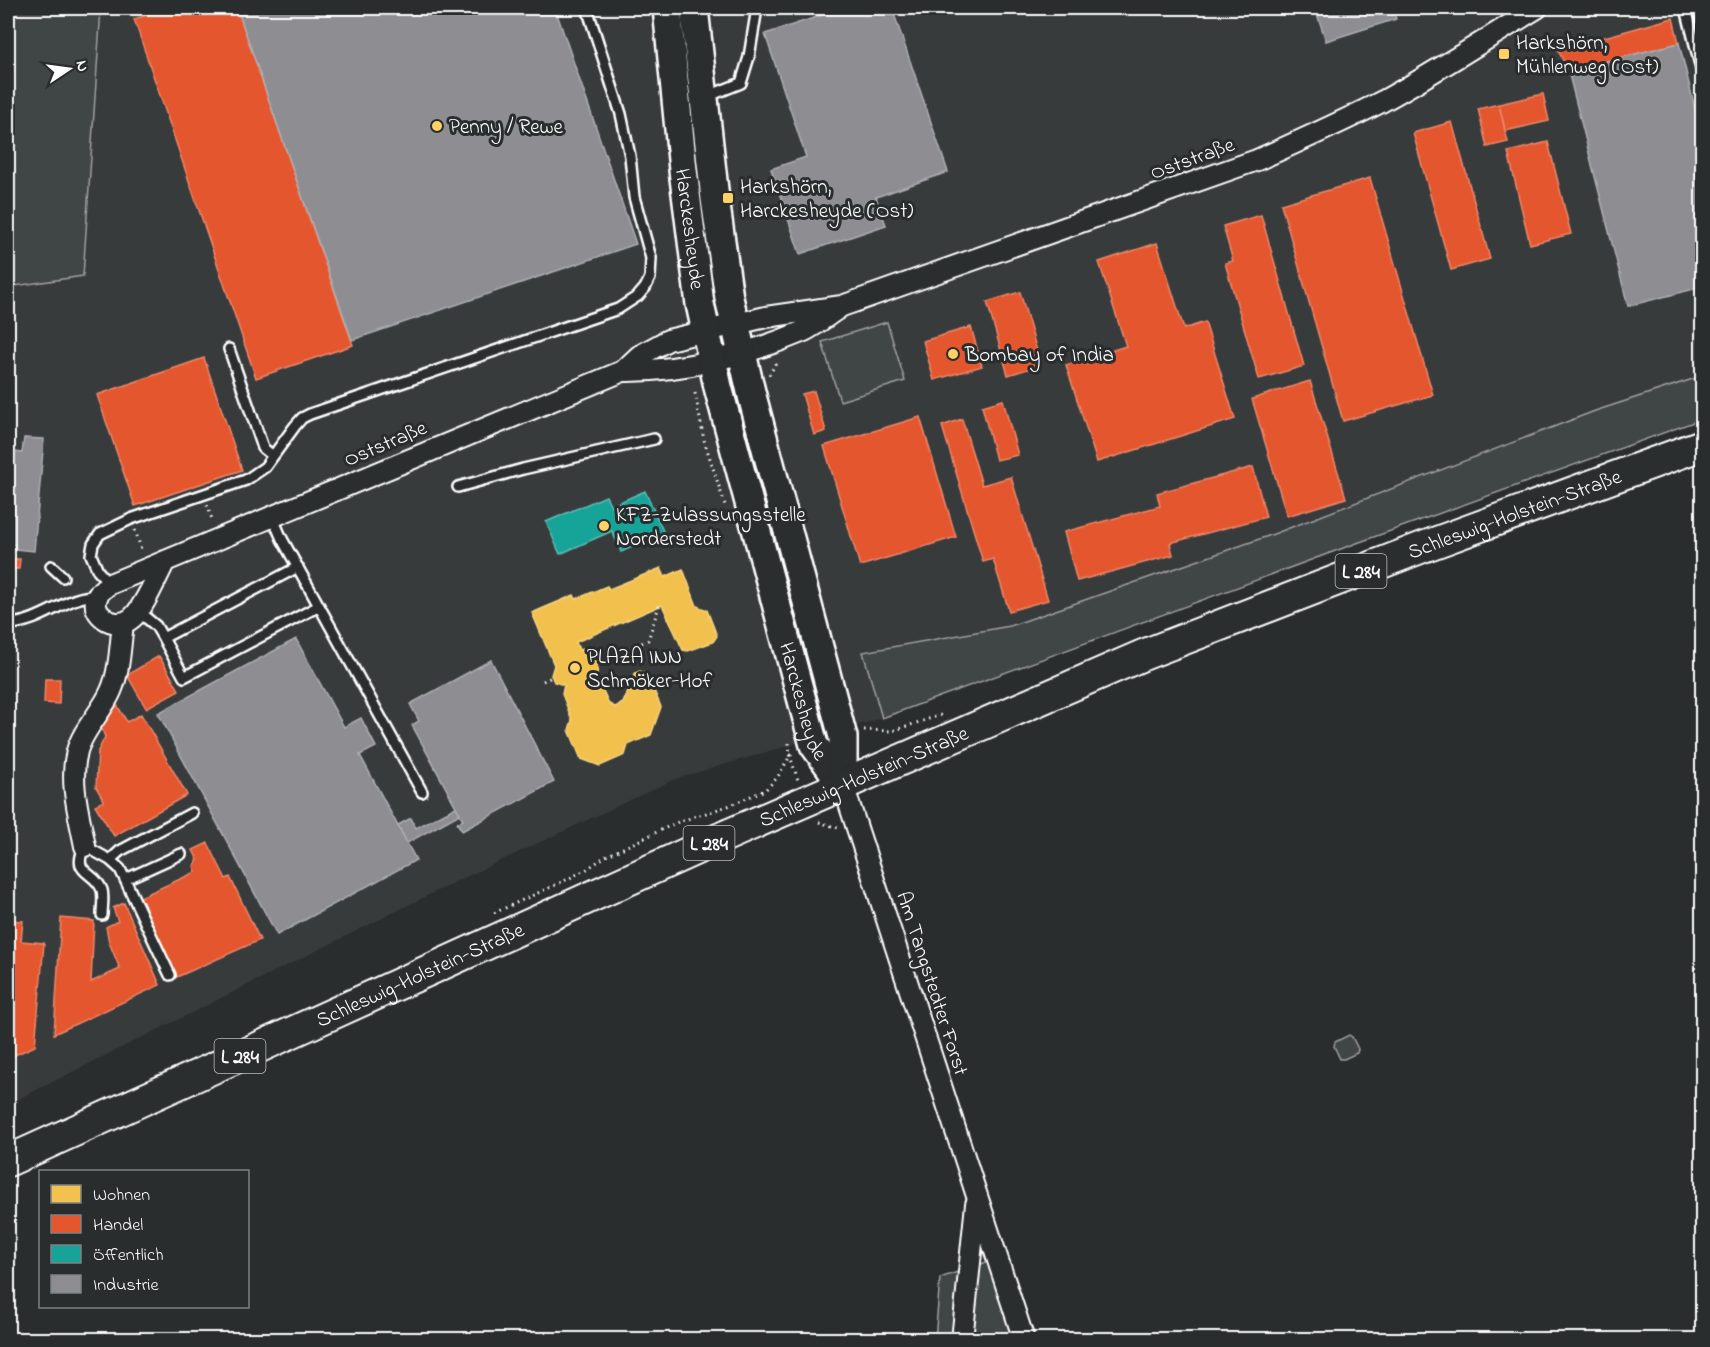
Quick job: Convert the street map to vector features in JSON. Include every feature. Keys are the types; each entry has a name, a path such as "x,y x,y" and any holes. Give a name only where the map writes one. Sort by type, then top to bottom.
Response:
{"main road":[{"name":"Harckesheyde","path":"667,8 687,203 700,304 712,359 814,745 843,785"},
{"name":"Harckesheyde","path":"694,8 717,210 735,324 843,736 843,785"},
{"name":"Schleswig-Holstein-Straße","path":"8,1161 725,836 1143,655 1423,547 1702,445"}],"street":[{"name":"Oststraße","path":"623,371 639,356 668,340 800,311 842,306 1257,160 1381,102 1436,71 1537,8"},
{"name":"Oststraße","path":"103,590 219,537 623,371 674,369 742,352 806,330 842,306"},
{"path":"85,846 76,802 75,765 81,742 114,684 131,617 156,564"},
{"path":"103,590 95,605 99,614 115,624 131,617"},
{"name":"Am Tangstedter Forst","path":"843,785 1024,1340"},
{"name":"Am Tangstedter Forst","path":"962,1340 977,1195"}],"lane":[{"path":"8,624 28,621 81,597 103,590 91,555 93,544 100,534 131,519 257,474 302,418 618,309 632,301 645,288 652,268 650,250 634,197 630,156 616,92 587,8"},
{"path":"704,98 741,83 749,57 757,8"},
{"path":"1686,8 1702,73"},
{"path":"229,349 263,448 273,456"},
{"path":"458,487 523,469 654,439"},
{"path":"272,516 422,792"},
{"path":"51,566 63,577"},
{"path":"164,638 298,567"},
{"path":"131,617 156,626 184,677 319,606"},
{"path":"110,860 120,851 192,813"},
{"path":"102,915 102,891 98,883 82,868 80,860 85,846 110,860 120,869 170,975"},
{"path":"126,879 181,854"}],"path":[{"path":"764,376 769,375 775,365 777,355"},
{"path":"203,495 219,537"},
{"path":"131,519 156,564"},
{"path":"598,663 648,640 659,606"},
{"path":"543,681 552,677"},
{"path":"489,916 564,881 606,856 678,822 728,806 765,789 777,778 790,756 797,777"},
{"path":"813,820 836,827 864,848"}],"shaded area":[{"path":"8,8 101,8 83,276 8,287"},
{"path":"101,8 1702,8 1702,376 1595,411 1271,535 1010,626 863,652 882,718 675,779 455,882 8,1104 8,287 83,276"},
{"path":"887,322 905,381 840,401 822,342"},
{"path":"1702,373 1702,419 882,718 863,652 1010,626 1271,535 1595,411 1699,377"},
{"path":"738,396 766,502 835,735 826,738 796,624 730,398"},
{"path":"1349,1035 1358,1049 1357,1053 1340,1059 1334,1046 1335,1042"},
{"path":"990,1261 1032,1340 935,1340 940,1278"}],"building: Wohnen":[{"name":"PLAZA INN Schmöker-Hof","path":"661,568 665,577 683,569 697,606 707,610 717,636 713,642 688,651 683,650 662,605 576,642 579,650 587,648 598,657 597,677 609,704 615,707 623,703 635,673 640,671 647,674 661,707 651,735 628,745 625,755 600,766 581,759 569,730 572,720 562,694 564,685 554,682 551,675 554,665 532,613 574,595 576,599 607,586 609,589"}],"building: Handel":[{"path":"170,8 237,8 353,345 256,378 134,19"},
{"path":"815,8 844,8 816,17"},
{"path":"1673,18 1679,43 1568,71 1558,50"},
{"path":"1543,94 1549,121 1505,131 1499,104"},
{"path":"1499,104 1508,142 1487,147 1478,109"},
{"path":"1452,122 1490,259 1451,270 1413,133"},
{"path":"1548,142 1571,234 1530,244 1508,152"},
{"path":"1370,178 1433,395 1343,421 1281,204"},
{"path":"1261,215 1304,366 1259,379 1225,263 1233,261 1223,226"},
{"path":"1157,243 1184,329 1205,322 1235,419 1097,462 1066,365 1126,346 1099,262"},
{"path":"1020,292 1041,365 1008,375 987,302"},
{"name":"Bombay of India","path":"971,327 982,366 934,380 923,341"},
{"path":"204,358 242,470 135,506 97,395"},
{"path":"1310,381 1346,498 1287,516 1252,399"},
{"path":"814,391 826,431 814,435 802,394"},
{"path":"1003,400 1018,455 996,460 982,406"},
{"path":"920,417 956,537 860,566 824,446"},
{"path":"962,419 982,485 1011,477 1048,600 1009,611 993,559 983,562 942,426"},
{"path":"1253,467 1266,517 1170,543 1173,555 1077,581 1064,532 1160,506 1157,493"},
{"path":"8,559 20,559 19,569 8,569"},
{"path":"159,656 179,690 146,708 127,675"},
{"path":"45,679 60,679 59,704 44,703"},
{"path":"117,705 127,722 141,714 187,795 114,836 95,805 104,801 96,787 98,751 105,737 101,727"},
{"path":"208,843 226,879 230,877 260,940 177,977 140,897 196,872 194,866 198,860 193,850"},
{"path":"124,903 160,985 54,1034 61,918 94,921 91,982 120,969 109,942 106,927 118,921 113,908"},
{"path":"8,920 23,921 21,941 44,943 35,1046 8,1058"}],"building: Öffentlich":[{"name":"KFZ-Zulassungsstelle Norderstedt","path":"645,491 664,533 621,552 612,531 560,554 546,522 606,496 611,506"}],"building: Industrie":[{"name":"Penny / Rewe","path":"237,8 555,8 636,244 352,340"},
{"path":"844,8 892,8 948,172 876,197 886,225 800,254 771,169 806,157 765,34"},
{"path":"1315,8 1392,8 1396,19 1326,41"},
{"path":"1679,43 1702,137 1702,287 1628,306 1568,71"},
{"path":"24,438 44,439 34,551 15,549 15,545 8,544 8,451 22,453"},
{"path":"296,639 344,727 361,718 376,747 360,755 416,860 277,935 158,713"},
{"path":"491,660 554,782 462,831 457,823 463,820 412,725 419,721 410,704"},
{"path":"456,807 460,814 407,843 398,825 411,818 416,828"}],"place":[{"name":"Harkshörn, Mühlenweg (Ost)","path":"1504,54"},
{"name":"Penny / Rewe","path":"437,126"},
{"name":"Harkshörn, Harckesheyde (Ost)","path":"728,198"},
{"name":"Bombay of India","path":"953,354"},
{"name":"KFZ-Zulassungsstelle Norderstedt","path":"604,526"},
{"name":"PLAZA INN Schmöker-Hof","path":"575,668"}]}
